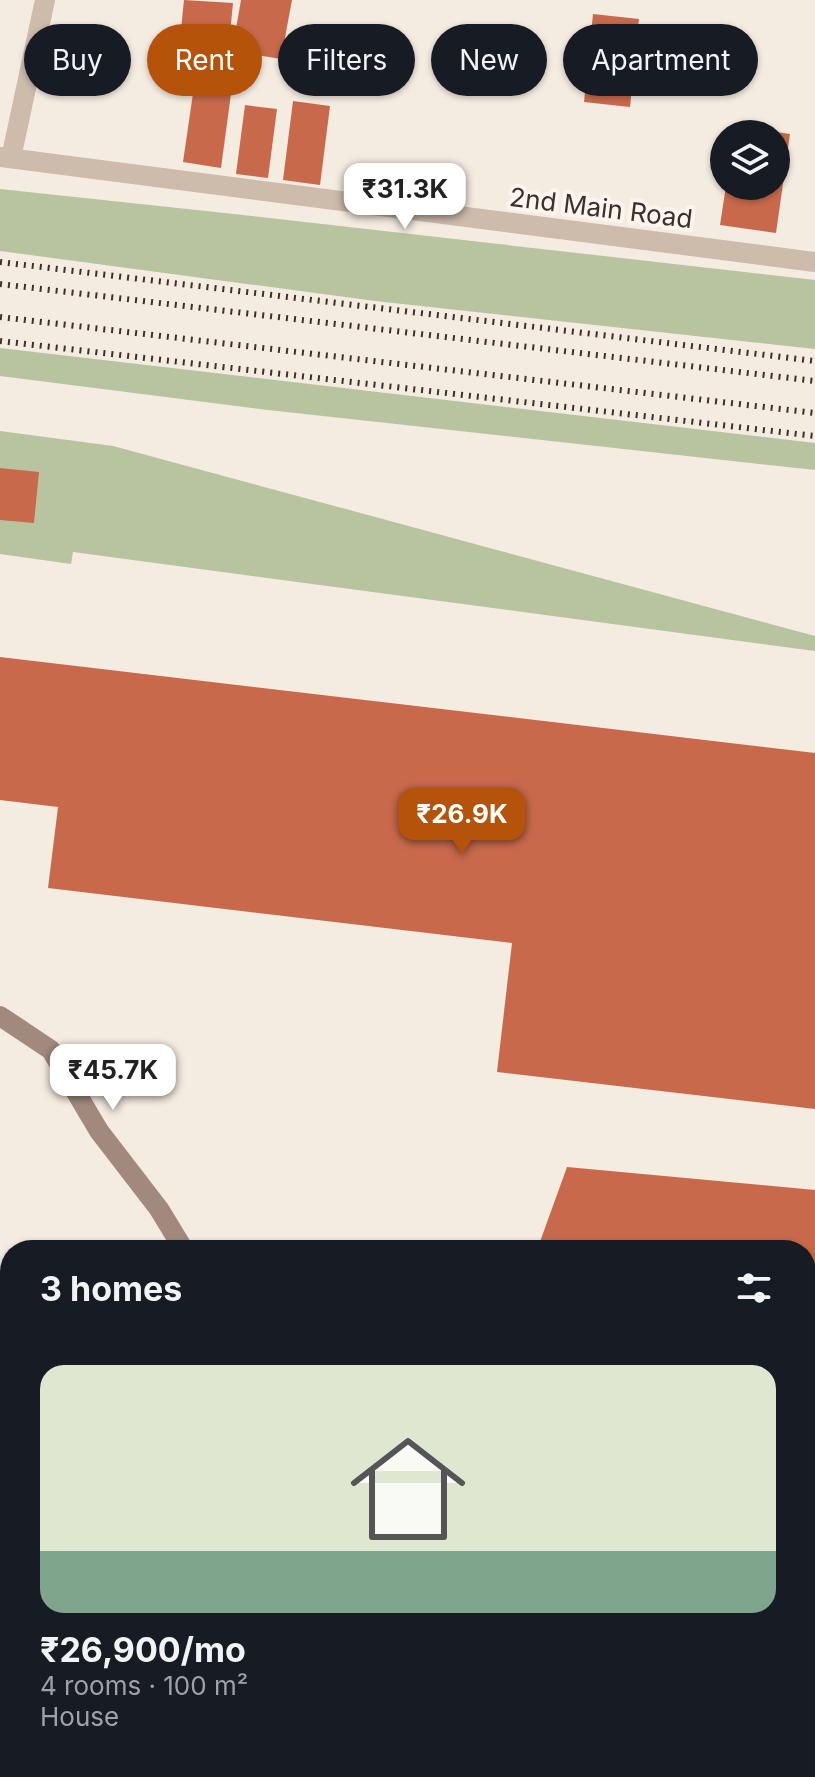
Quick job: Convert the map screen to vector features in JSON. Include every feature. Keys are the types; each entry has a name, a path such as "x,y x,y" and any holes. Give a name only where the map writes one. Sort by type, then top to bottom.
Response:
{"main road":[{"path":"0,1016 51,1050 99,1131 159,1209 178,1240"}],"street":[{"path":"5,157 45,0"},
{"name":"2nd Main Road","path":"5,157 815,262"}],"green space":[{"path":"0,189 815,280 815,349 375,301 0,251"},
{"path":"0,348 815,443 815,470 259,409 0,376"},
{"path":"0,431 113,446 815,636 815,651 73,552 71,564 0,554"}],"building":[{"path":"184,0 233,3 231,24 182,24"},
{"path":"241,0 292,0 288,24 278,24 278,59 262,56 262,24 237,24"},
{"path":"593,14 639,19 638,24 592,24"},
{"path":"193,96 231,96 221,168 183,162"},
{"path":"585,96 631,96 630,107 584,102"},
{"path":"293,101 330,106 320,185 283,180"},
{"path":"245,105 277,109 268,178 236,174"},
{"path":"724,200 781,200 776,233 720,225"},
{"path":"0,468 39,472 34,523 0,520"},
{"path":"0,657 815,753 815,1109 497,1072 512,943 48,888 58,807 0,800"},
{"path":"567,1167 815,1190 815,1240 541,1240"}],"railway":[{"path":"0,262 815,361"},
{"path":"0,284 815,381"},
{"path":"0,317 815,413"},
{"path":"0,341 815,436"}]}
